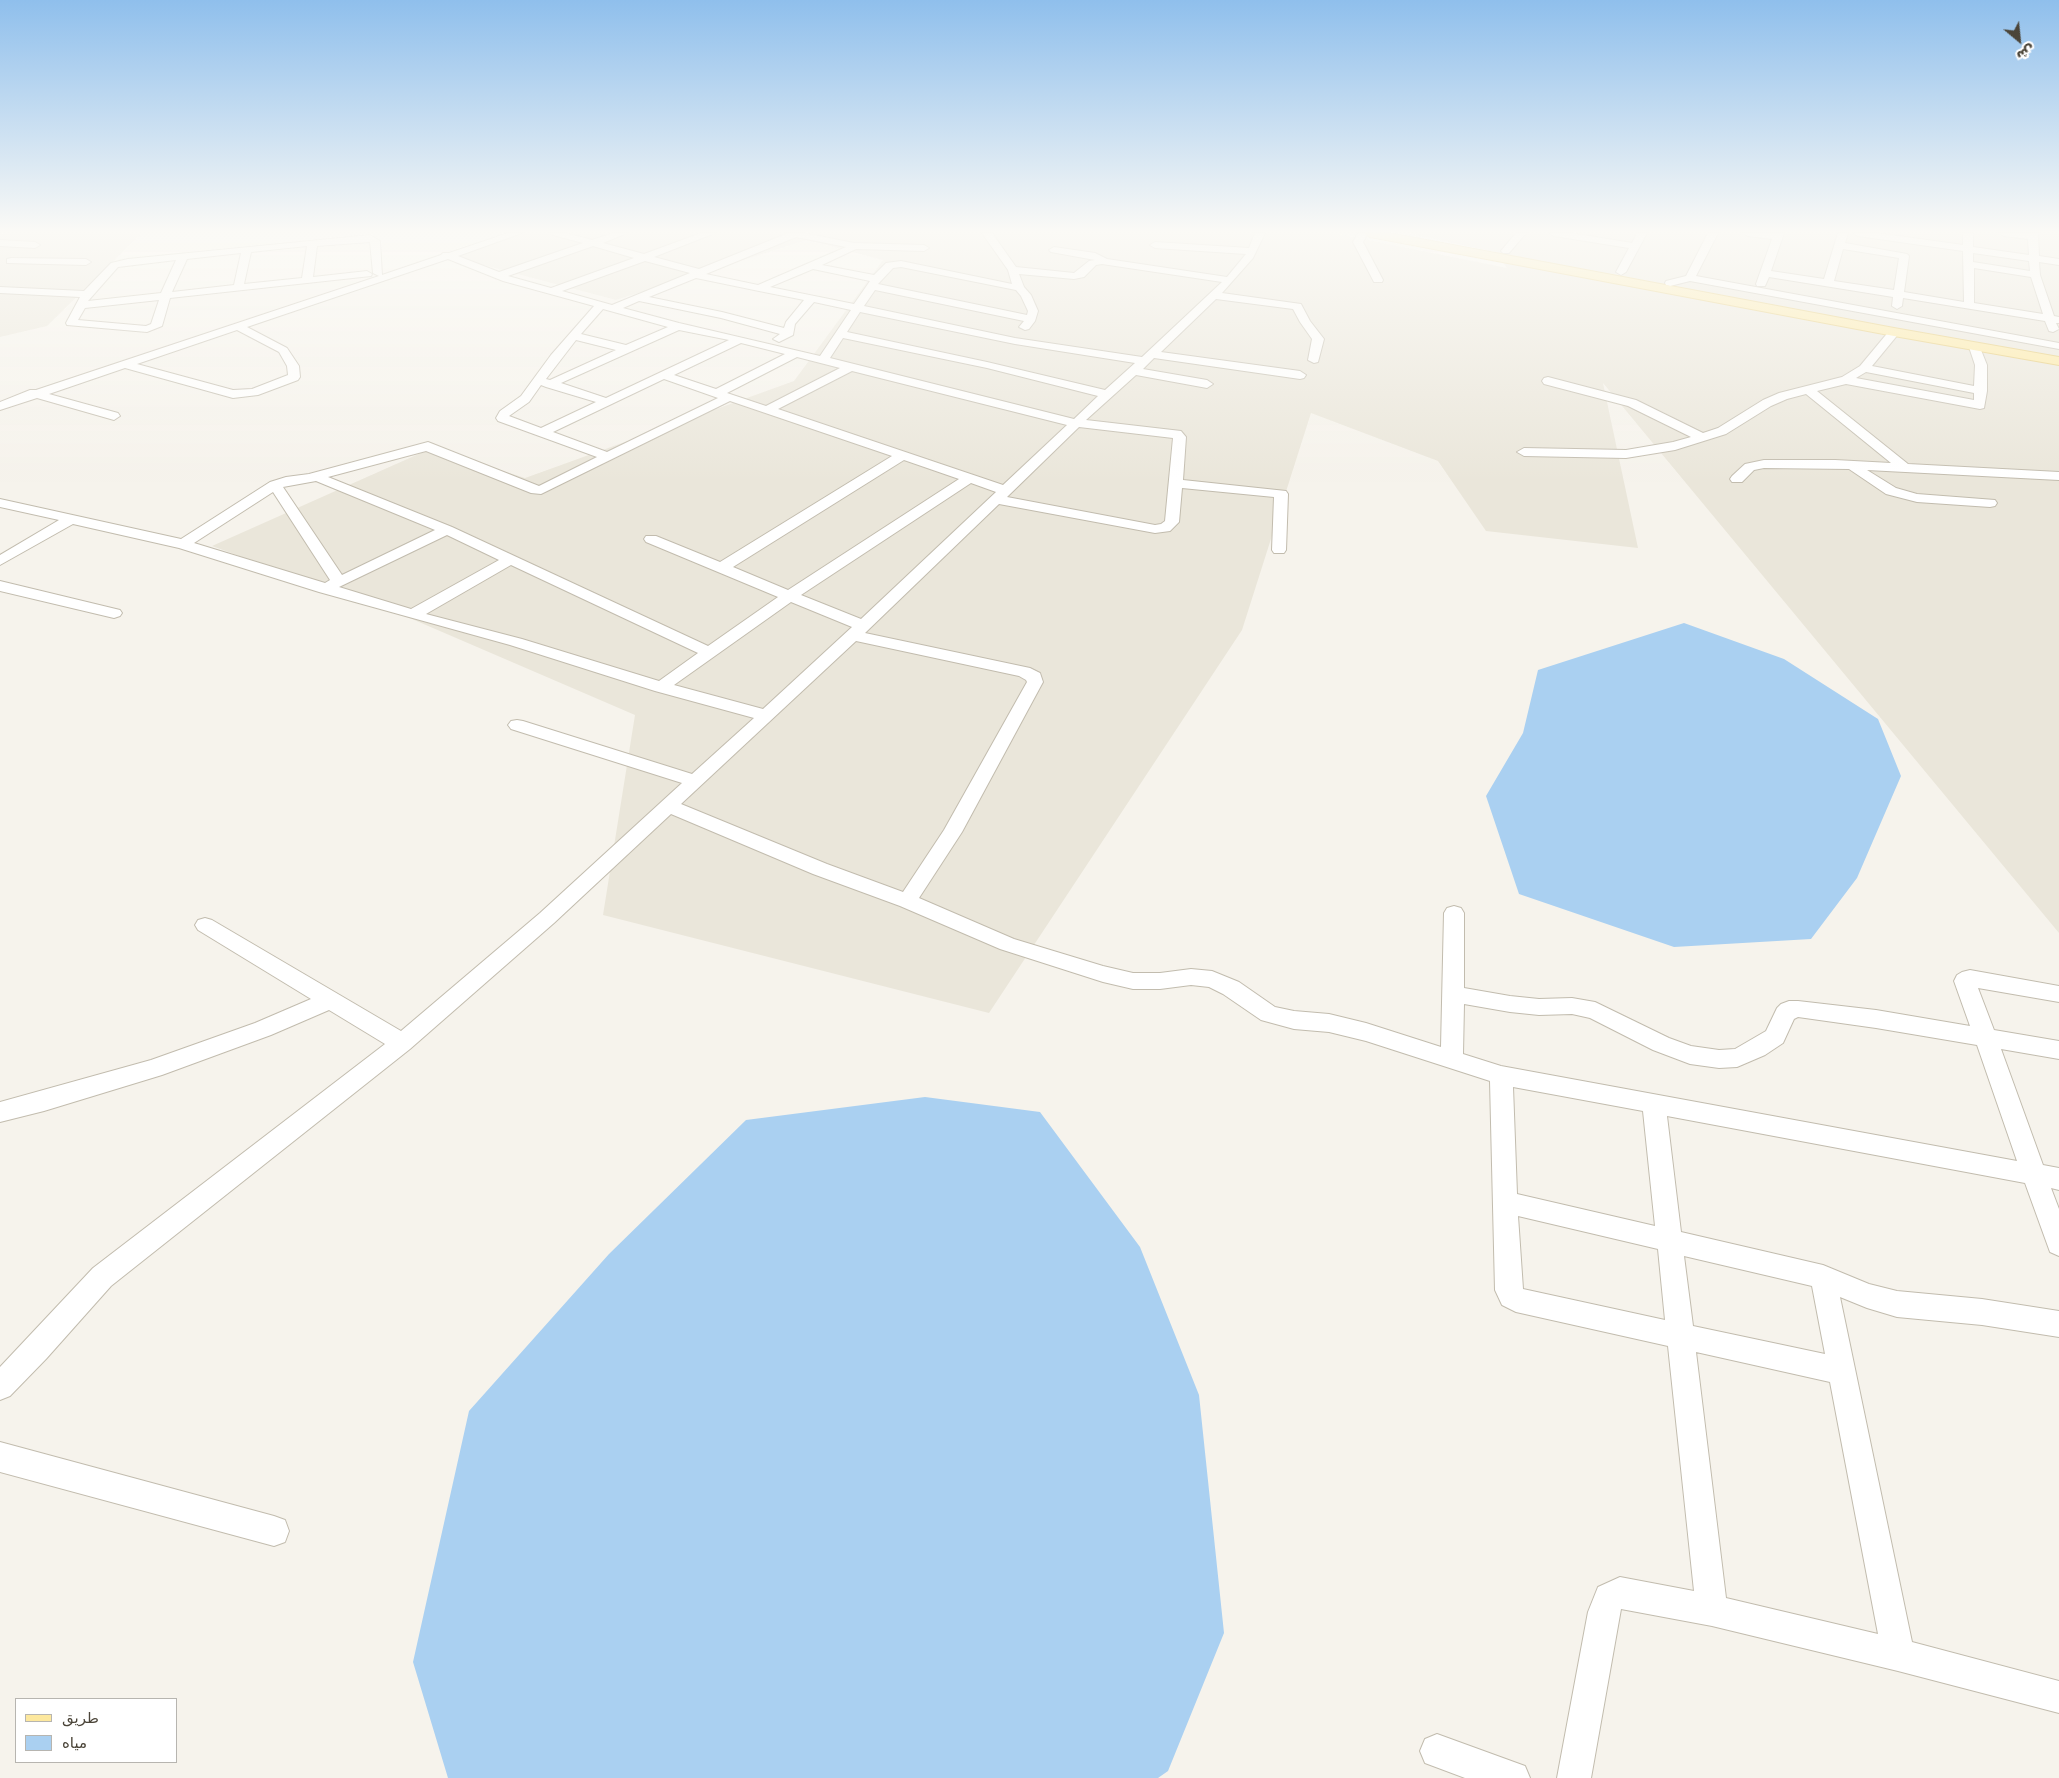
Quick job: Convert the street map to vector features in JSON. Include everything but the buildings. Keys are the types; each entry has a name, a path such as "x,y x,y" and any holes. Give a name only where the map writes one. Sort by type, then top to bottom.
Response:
{"main road":[{"path":"1809,316 2059,361"},
{"path":"1866,316 2059,348"}],"street":[{"path":"75,316 71,323 151,328 158,325 161,316"},
{"path":"0,406 34,393 270,316"},
{"path":"592,316 554,357 525,400 504,414 502,418 606,456"},
{"path":"642,316 1075,424 1178,436 1177,483 1172,522 1164,528 1155,529 1001,494 969,478 663,375"},
{"path":"726,316 788,332"},
{"path":"769,347 788,332 790,324 796,316"},
{"path":"823,360 853,316"},
{"path":"892,316 1015,341 1142,362 1300,376"},
{"path":"1018,316 1031,319"},
{"path":"1015,341 1032,316"},
{"path":"0,1386 36,1350 102,1277 402,1043 547,918 1192,316"},
{"path":"1302,316 1318,339 1314,360"},
{"path":"1896,316 2059,348 2054,319 2036,316"},
{"path":"124,364 233,394 254,392 294,377 293,366 283,350 240,326"},
{"path":"550,384 678,326"},
{"path":"1524,452 1626,454 1675,446 1702,438 1722,431 1767,403 1794,392 1846,380 1864,368 1894,332"},
{"path":"841,334 987,365 1107,394"},
{"path":"575,336 627,349"},
{"path":"541,433 740,339"},
{"path":"1846,380 1974,405 1980,404 1981,365 1975,347"},
{"path":"183,544 256,494 275,485 428,446 433,450 539,490 723,395 796,353"},
{"path":"1142,362 1207,384"},
{"path":"767,410 850,367"},
{"path":"1864,368 1981,391"},
{"path":"538,379 607,402"},
{"path":"1548,381 1632,403 1702,438"},
{"path":"1809,390 1904,467"},
{"path":"34,393 114,416"},
{"path":"721,568 902,456"},
{"path":"1737,479 1744,471 1756,465 1852,465 2059,476"},
{"path":"1852,465 1891,491 1917,498 1990,502"},
{"path":"312,477 323,479 447,530 709,652"},
{"path":"661,688 790,595 969,478"},
{"path":"1177,483 1282,494 1279,550"},
{"path":"275,485 339,582"},
{"path":"0,503 183,544 324,589 516,642 661,688 764,715"},
{"path":"0,561 72,519"},
{"path":"324,589 447,530"},
{"path":"651,539 790,595 857,630 1024,672 1034,677 1035,682 952,832 907,901"},
{"path":"414,615 510,560"},
{"path":"0,586 114,613"},
{"path":"518,725 695,781"},
{"path":"668,806 820,869 907,901 1007,944 1103,974 1133,981 1160,981 1191,977 1212,979 1231,988 1269,1014 1294,1020 1329,1023 1366,1032 1501,1075 2059,1180"},
{"path":"1452,1060 1454,913"},
{"path":"205,925 402,1043"},
{"path":"2059,994 1967,978 1965,981 2059,1244"},
{"path":"1454,994 1510,1004 1538,1007 1572,1006 1596,1010 1661,1044 1690,1055 1719,1059 1737,1058 1769,1042 1775,1037 1785,1014 1792,1009 1876,1019 1985,1039 2059,1050"},
{"path":"0,1112 44,1101 154,1068 263,1029 329,1000"},
{"path":"1501,1075 1508,1290 1516,1300 1841,1371"},
{"path":"1654,1104 1712,1610"},
{"path":"1506,1202 1823,1277 1867,1296 1897,1304 1982,1312 2059,1324"},
{"path":"1823,1277 1898,1655"},
{"path":"0,1457 274,1531"},
{"path":"1574,1778 1604,1612 1609,1598 1620,1593 1636,1594 1712,1610 1898,1655 2059,1697"},
{"path":"1437,1752 1513,1778"}],"shaded area":[{"path":"0,316 57,316 47,326 0,337"},
{"path":"842,316 2059,316 2059,933 1603,383 1638,548 1486,531 1438,461 1311,413 1242,630 989,1013 603,915 635,715 412,619 212,546 432,448 525,478 794,381"}],"water":[{"path":"1684,623 1784,659 1878,719 1901,776 1857,878 1811,939 1674,947 1519,894 1486,796 1523,733 1538,670"},
{"path":"925,1097 1040,1112 1140,1247 1199,1395 1224,1633 1168,1771 1158,1778 448,1778 413,1662 469,1411 609,1254 746,1120"}]}
